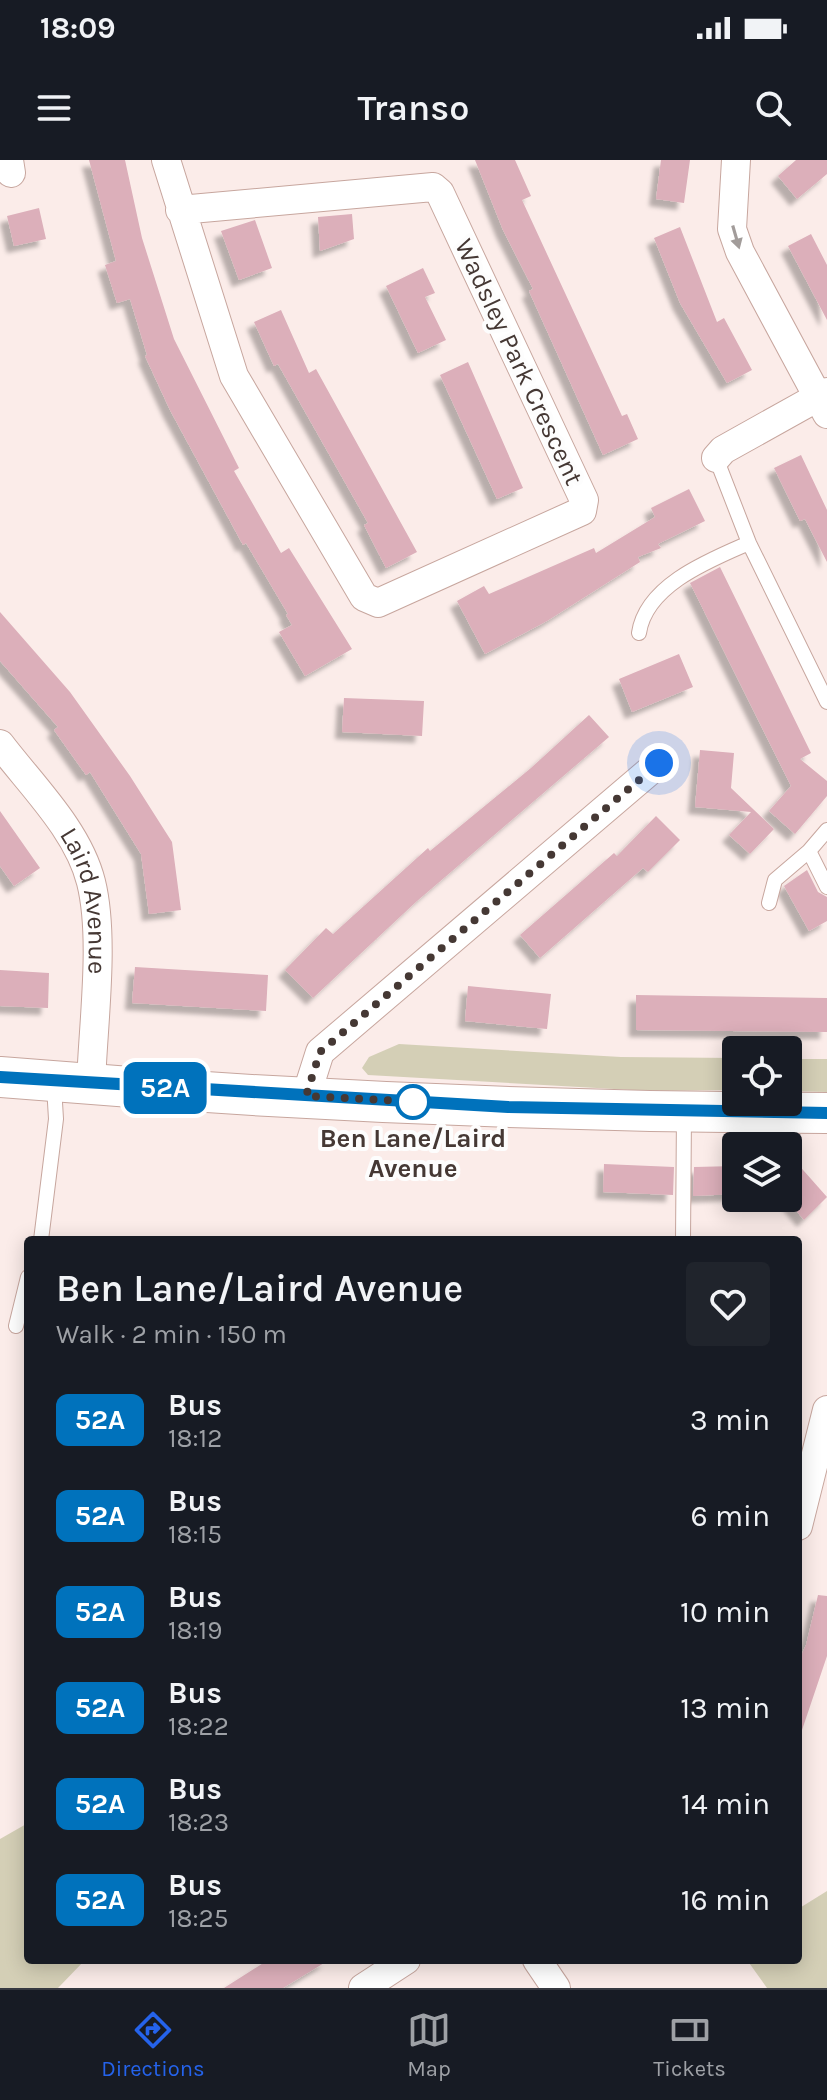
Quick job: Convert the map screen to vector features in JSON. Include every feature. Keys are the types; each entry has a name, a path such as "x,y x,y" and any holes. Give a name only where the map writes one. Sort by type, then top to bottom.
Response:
{"street":[{"name":"Wadsley Park Crescent","path":"166,160 180,210 234,376 364,597 378,603 582,511 584,500 440,193 433,187 180,210"},
{"path":"716,458 723,450 824,401 740,252 732,229 736,160"},
{"name":"Laird Avenue","path":"0,744 57,818 78,850 90,880 96,916 72,1083"},
{"path":"306,1096 320,1052 659,763"},
{"path":"0,1077 306,1096 684,1113 827,1113"},
{"path":"802,1510 827,1410"},
{"path":"363,1988 400,1964"},
{"path":"540,1964 556,1988"}],"lane":[{"path":"716,458 749,543 827,702"},
{"path":"639,633 641,619 653,601 704,562 749,543"},
{"path":"769,903 775,880 809,851 827,830"},
{"path":"809,851 827,887"},
{"path":"41,1236 56,1119 72,1083"},
{"path":"683,1236 684,1113"},
{"path":"16,1326 24,1293"}],"shaded area":[{"path":"399,1044 621,1057 722,1058 722,1090 650,1091 368,1075 362,1068 369,1057"},
{"path":"802,1059 827,1059 827,1092 802,1091"},
{"path":"24,1825 24,1964 81,1964 58,1988 0,1988 0,1839"},
{"path":"827,1891 827,1988 767,1988 750,1964 802,1964 802,1907"}],"building":[{"path":"89,160 125,160 142,238 174,339 239,468 234,471 281,553 289,548 352,649 305,676 279,632 292,625 288,614 246,543 243,545 170,410 145,356 130,299 117,303 105,265 116,261"},
{"path":"475,160 515,160 531,196 522,200 622,416 627,414 638,439 603,455 529,291 533,289 503,230"},
{"path":"661,160 690,160 684,203 656,199"},
{"path":"796,160 827,160 827,174 797,199 778,176"},
{"path":"39,208 46,239 14,246 7,216"},
{"path":"352,214 354,239 320,251 318,217"},
{"path":"255,220 272,268 239,280 221,231"},
{"path":"680,227 717,322 724,318 752,370 727,383 680,303 654,238"},
{"path":"811,234 827,265 827,320 788,246"},
{"path":"423,268 435,293 425,297 446,340 418,353 386,286"},
{"path":"281,310 309,373 316,369 417,552 386,568 364,525 368,523 278,364 274,366 254,322"},
{"path":"468,362 523,488 497,499 440,375"},
{"path":"801,455 827,510 827,562 805,519 800,521 774,468"},
{"path":"689,489 705,521 658,544 661,548 638,557 640,562 547,621 485,654 457,601 484,586 489,594 594,548 596,553 655,517 651,508"},
{"path":"720,567 811,753 800,759 827,781 827,796 795,834 769,811 791,786 690,583"},
{"path":"0,612 70,692 172,842 181,910 149,914 141,854 90,772 86,775 54,730 58,727 0,661"},
{"path":"679,654 693,687 632,712 619,679"},
{"path":"344,698 424,701 422,736 342,732"},
{"path":"589,715 609,737 417,901 313,998 285,970 326,928 333,934 428,848 430,851 531,768"},
{"path":"700,750 734,753 731,788 774,829 750,854 729,835 751,812 695,807"},
{"path":"0,811 40,868 14,886 0,866"},
{"path":"656,816 680,840 648,872 643,868 540,958 520,935 614,853 617,856"},
{"path":"807,870 818,892 827,897 827,921 809,931 784,886"},
{"path":"135,967 268,975 266,1011 132,1003"},
{"path":"0,970 49,973 48,1008 0,1006"},
{"path":"468,986 551,994 547,1029 465,1021"},
{"path":"636,995 827,998 827,1032 636,1030"},
{"path":"604,1164 674,1167 673,1195 603,1192"},
{"path":"722,1166 722,1195 693,1196 694,1167"},
{"path":"802,1169 827,1197 804,1220 797,1212 802,1212"},
{"path":"818,1595 827,1596 827,1656 802,1730 802,1654"},
{"path":"262,1964 322,1964 283,1988 224,1988"}],"bus line":[{"name":"52A","path":"0,1077 508,1107 684,1113 827,1113"}],"place":[{"name":"Ben Lane/Laird Avenue","path":"413,1102"}],"route":[{"path":"413,1102 422,1102 306,1096 320,1052 659,763"}]}
